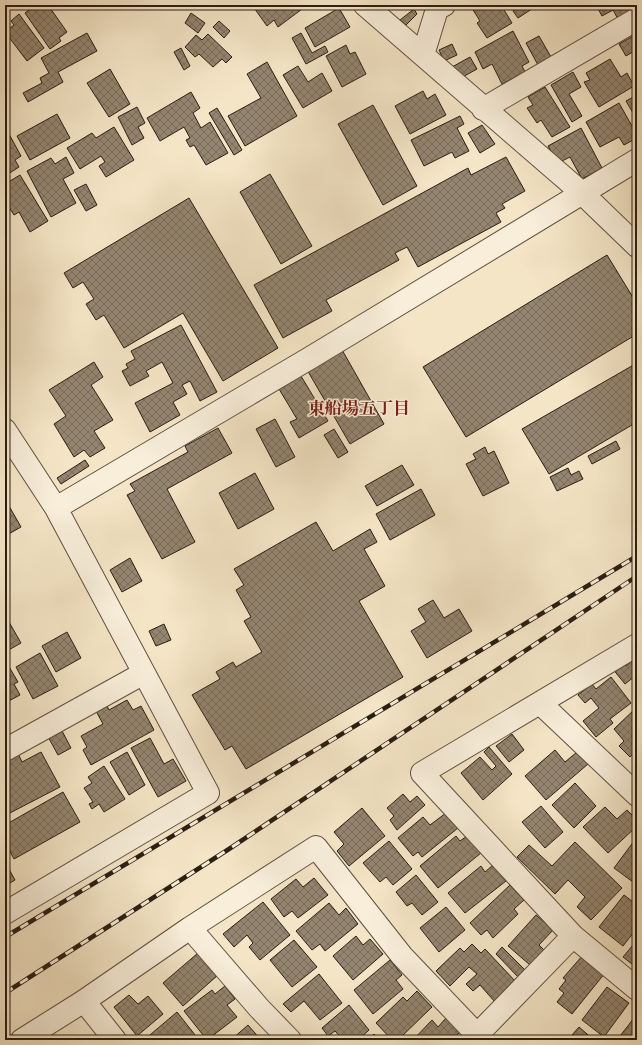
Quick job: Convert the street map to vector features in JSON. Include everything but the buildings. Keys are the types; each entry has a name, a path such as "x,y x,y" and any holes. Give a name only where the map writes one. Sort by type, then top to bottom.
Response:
{"street":[{"path":"365,5 582,194 637,246"},
{"path":"423,56 437,9 444,5"},
{"path":"483,109 637,19"},
{"path":"56,508 310,358 637,160"},
{"path":"5,430 56,508 208,793 5,913"},
{"path":"637,645 422,773 573,936 637,989"},
{"path":"5,750 144,673"},
{"path":"540,703 637,795"},
{"path":"22,1040 84,1001 190,928 316,847 402,956 479,1038 573,936"},
{"path":"190,928 259,1008 290,1040"},
{"path":"84,1001 115,1040"}],"railway":[{"path":"5,937 637,556"},
{"path":"5,993 229,849 637,576"}],"district":[{"name":"東船場五丁目","path":"359,409"}]}
